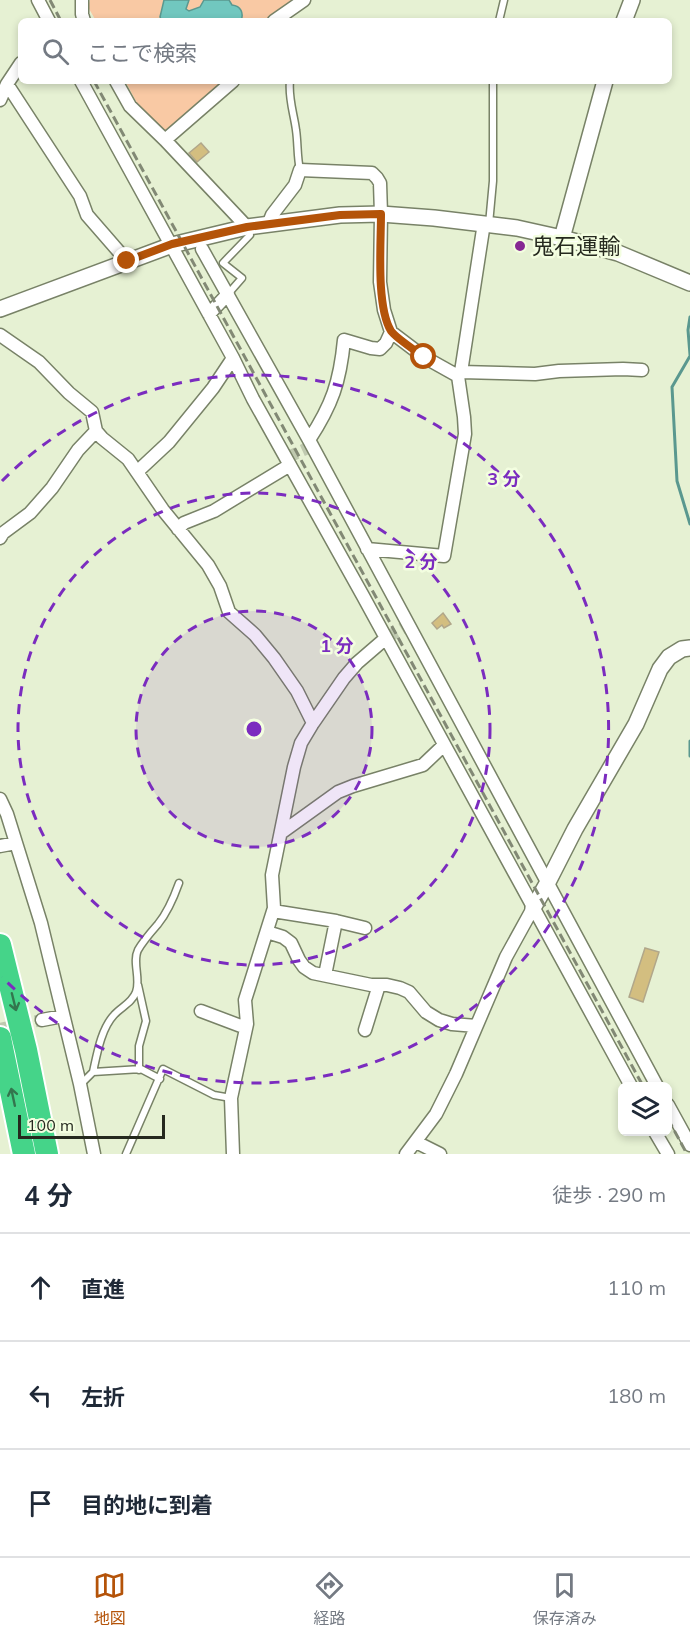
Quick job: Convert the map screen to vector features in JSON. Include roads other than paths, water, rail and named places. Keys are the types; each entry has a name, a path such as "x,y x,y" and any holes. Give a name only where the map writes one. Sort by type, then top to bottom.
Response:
{"highway":[{"path":"0,945 26,1050 47,1154"},
{"path":"0,1038 24,1154"}],"street":[{"path":"38,0 47,18"},
{"path":"82,0 83,18"},
{"path":"281,18 304,0"},
{"path":"625,18 632,0"},
{"path":"0,100 18,68"},
{"path":"7,84 80,196 87,215 127,261"},
{"path":"83,84 629,1082"},
{"path":"118,84 130,106 247,227"},
{"path":"165,140 230,84"},
{"path":"562,238 604,84"},
{"path":"268,225 272,215 295,185 300,170 372,173 380,183 380,282 384,310 391,332 424,357 459,374 642,370"},
{"path":"0,309 172,244 247,227 340,215 381,214 487,224 533,231 618,253 690,283"},
{"path":"367,549 444,556 465,434 459,374 471,298 487,224"},
{"path":"202,249 309,440 655,1082"},
{"path":"209,314 228,294"},
{"path":"309,440 331,403 341,366 344,340 371,348 380,348 386,343 391,332"},
{"path":"0,335 39,362 69,393 92,412 96,431 128,459 163,510 208,565 220,586 229,612 255,635 274,658 297,691 313,723"},
{"path":"138,471 169,442 213,388 233,358"},
{"path":"0,538 3,533 38,505 78,450 96,431"},
{"path":"178,529 184,523 214,511 290,465"},
{"path":"233,1154 231,1098 246,1028 245,1000 274,908 272,876 301,743 344,678 357,663 386,639"},
{"path":"406,1154 436,1114 456,1074 506,957 575,828 636,724 660,669 669,657 682,649 690,648"},
{"path":"281,834 338,792 423,765 444,745"},
{"path":"0,799 7,814 41,923 81,1084 94,1154"},
{"path":"0,846 16,843"},
{"path":"273,911 366,928"},
{"path":"325,975 336,921"},
{"path":"267,932 291,943 304,967 313,973 371,985 400,988 409,992 426,1012 439,1020 452,1024 476,1026"},
{"path":"365,1030 379,985"},
{"path":"201,1011 246,1028"},
{"path":"42,1020 63,1016"},
{"path":"672,1112 690,1145"},
{"path":"659,1136 668,1154"},
{"path":"416,1142 440,1154"}],"lane":[{"path":"500,18 504,0"},
{"path":"290,84 300,170"},
{"path":"487,224 493,181 493,84"},
{"path":"228,294 242,278 223,263 250,235 247,227"},
{"path":"81,1084 93,1072 97,1053 114,1015 127,1005 136,992 136,952 159,923 179,883"},
{"path":"137,981 146,1020 139,1046 138,1070"},
{"path":"126,1154 163,1069 214,1095 231,1098"},
{"path":"93,1072 141,1070 160,1079"}],"water":[{"path":"164,0 189,0 186,9 189,11 200,7 204,0 229,0 232,5 240,8 242,13 242,18 160,17"}],"waterway":[{"path":"690,317 688,330 690,355"},
{"path":"690,356 672,387 677,481 690,524"},
{"path":"690,741 690,756"}],"tunnel":[{"path":"286,458 312,446"},
{"path":"386,638 408,625"},
{"path":"0,1029 42,1020"}],"railway":[{"path":"50,0 59,18"},
{"path":"96,84 641,1082"},
{"path":"672,1126 687,1154"}],"place":[{"name":"鬼石運輸","path":"520,246"}]}
